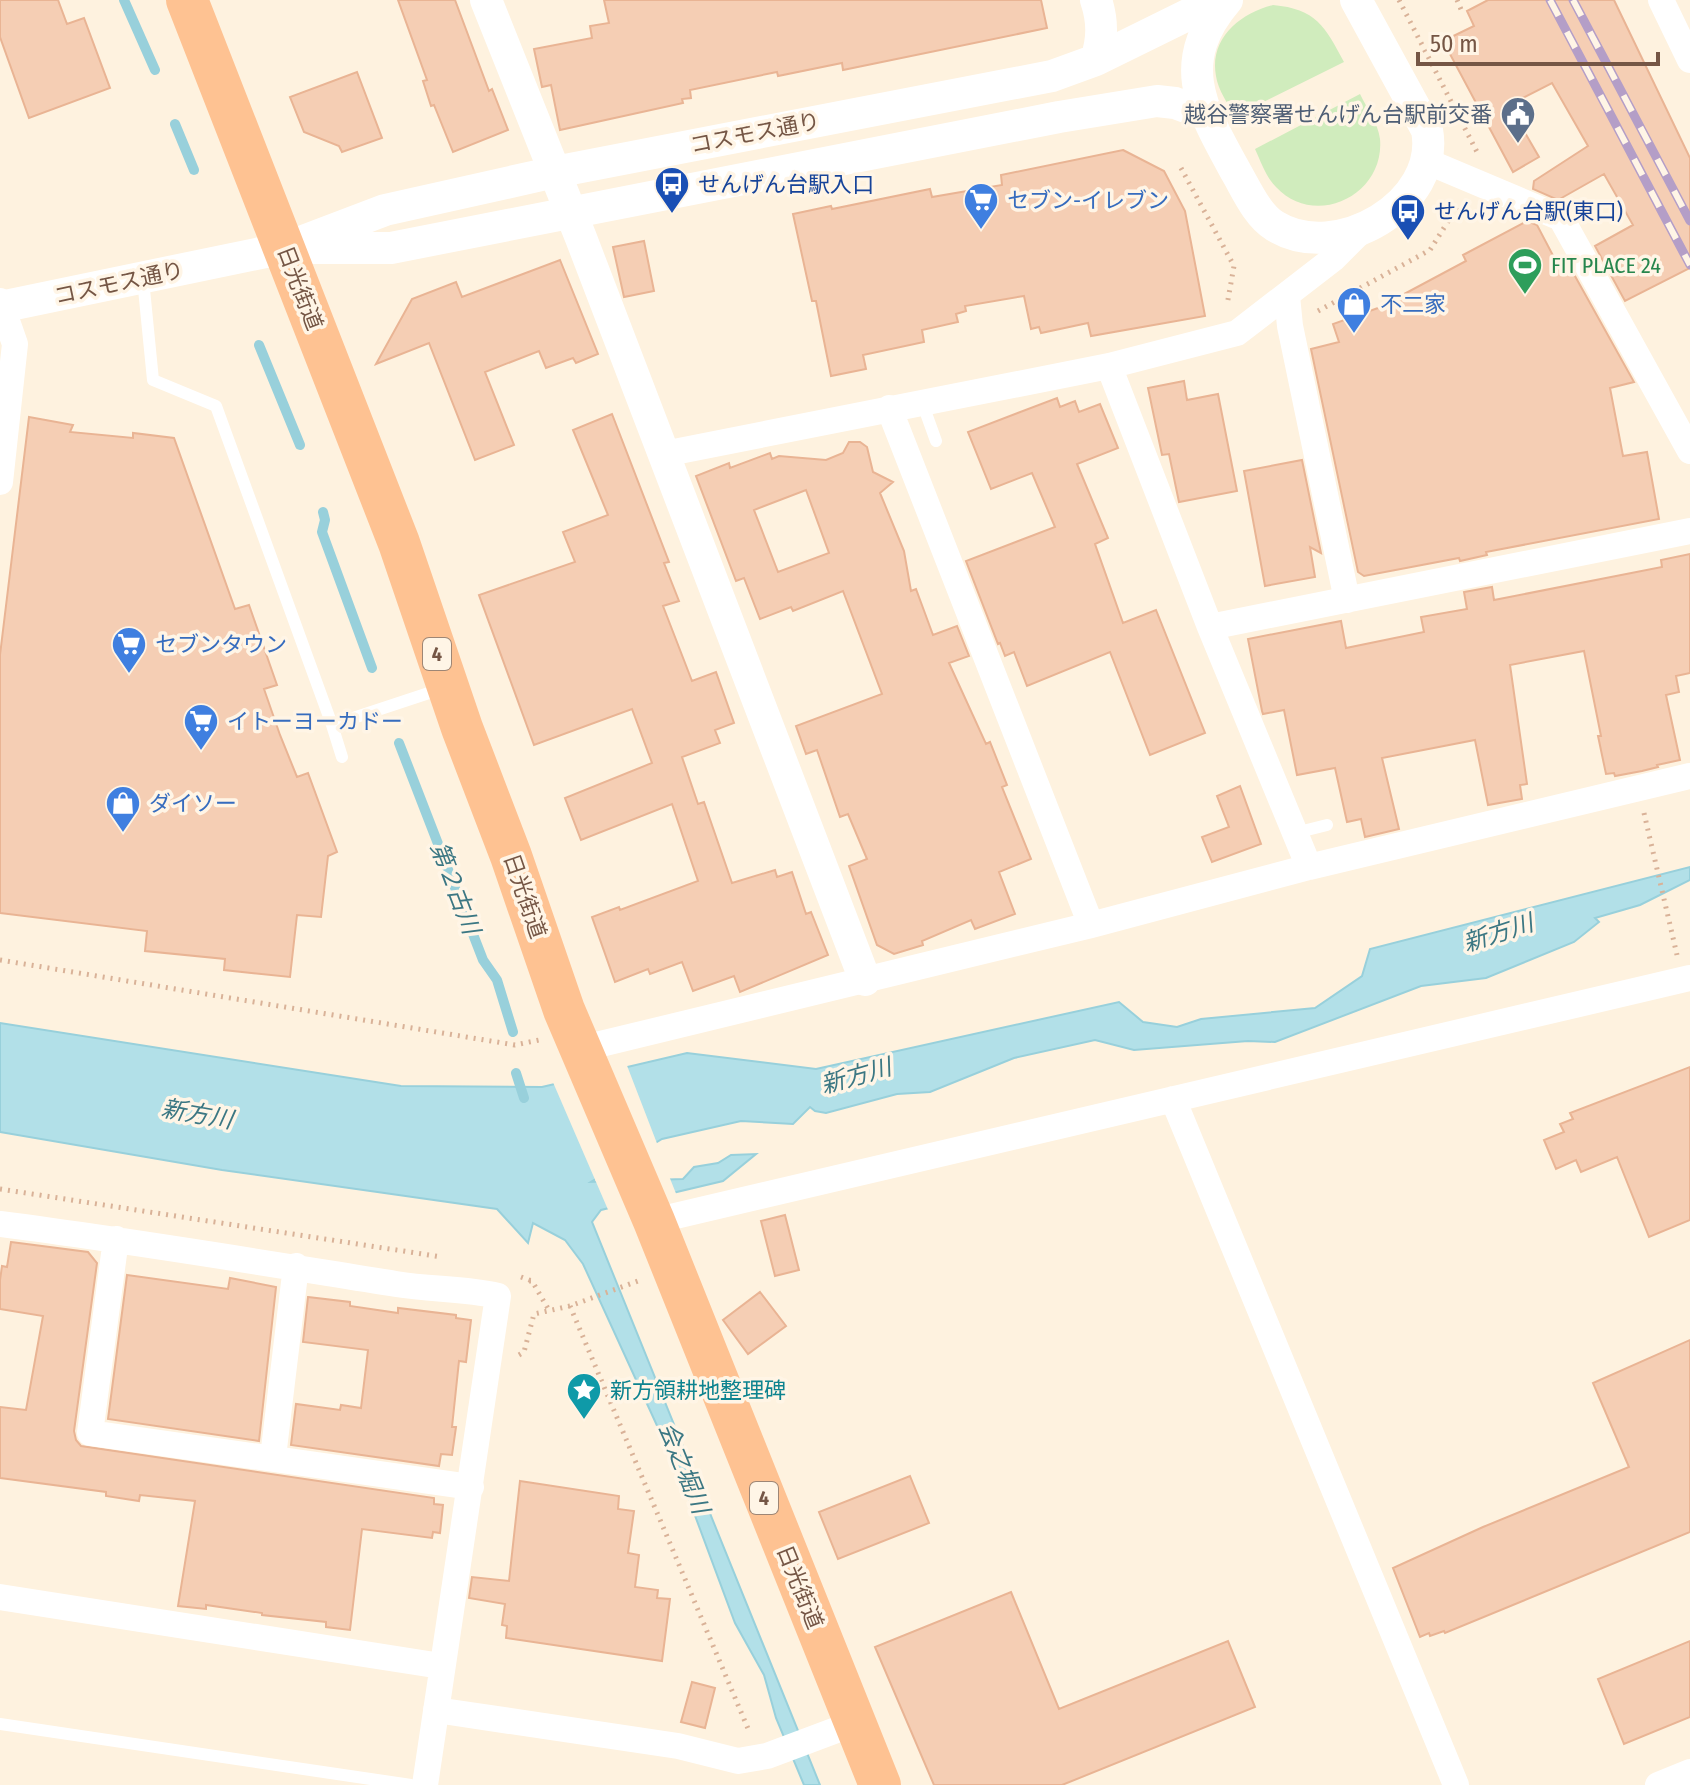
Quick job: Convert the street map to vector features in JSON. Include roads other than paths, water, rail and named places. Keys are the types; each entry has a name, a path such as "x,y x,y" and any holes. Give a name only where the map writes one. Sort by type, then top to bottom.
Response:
{"highway":[{"name":"日光街道","path":"187,0 399,543 571,1049 652,1216 880,1785"}],"street":[{"path":"486,0 571,212 865,980"},
{"path":"1096,0 1102,27 1096,60"},
{"path":"1176,0 1218,2 1198,51 1198,84 1205,114 1253,202 1274,226 1303,236 1338,236 1364,228 1393,212 1411,194 1424,173 1430,145 1427,130 1356,0"},
{"path":"1661,0 1690,60"},
{"name":"コスモス通り","path":"1,305 285,248 385,210 555,172 1052,76 1096,60 1218,2"},
{"name":"コスモス通り","path":"285,248 391,248 1059,117 1157,101 1175,103 1205,114"},
{"path":"1426,161 1561,218 1690,451"},
{"path":"664,454 1109,366 1237,333 1333,259 1364,228"},
{"path":"1287,296 1290,326 1347,600"},
{"path":"0,482 15,344 1,305"},
{"path":"1109,366 1210,627 1309,867"},
{"path":"889,408 1091,925"},
{"path":"1210,627 1690,531"},
{"path":"571,1049 1091,925 1309,867 1341,855 1690,776"},
{"path":"652,1216 1690,978"},
{"path":"1173,1099 1456,1785"},
{"path":"0,1224 296,1266 399,1284 465,1288 498,1296 425,1785"},
{"path":"116,1239 90,1433 471,1487"},
{"path":"273,1457 296,1266"},
{"path":"0,1597 441,1666"},
{"path":"436,1710 678,1746 738,1761 763,1757 855,1723"},
{"path":"1658,1785 1690,1772"}],"lane":[{"path":"143,277 153,380 216,406 342,757"},
{"path":"922,402 936,441"},
{"path":"332,725 448,686"},
{"path":"1295,833 1324,823"},
{"path":"0,1724 411,1785"}],"water":[{"path":"1690,867 1690,880 1640,905 1595,918 1599,922 1574,942 1486,978 1421,986 1275,1042 1248,1041 1134,1050 1095,1040 1014,1058 930,1092 897,1094 826,1113 810,1107 793,1124 741,1121 662,1139 591,1182 683,1179 694,1167 718,1163 731,1155 756,1154 723,1181 601,1210 592,1222 820,1785 804,1785 776,1718 764,1675 735,1623 681,1478 583,1264 565,1240 533,1223 528,1243 497,1209 222,1170 0,1132 0,1023 401,1086 542,1087 687,1053 816,1069 1119,1002 1143,1022 1177,1027 1201,1019 1315,1008 1362,976 1370,949"}],"waterway":[{"name":"第２古川","path":"124,0 155,70"},
{"name":"第２古川","path":"175,124 194,170"},
{"name":"第２古川","path":"259,345 300,445"},
{"name":"第２古川","path":"323,512 322,532 372,668"},
{"name":"第２古川","path":"399,743 483,960 497,980 513,1032"},
{"path":"516,1073 524,1098"}],"railway":[{"path":"1550,0 1690,265"},
{"path":"1573,0 1690,221"}],"place":[{"name":"越谷警察署せんげん台駅前交番","path":"1518,145"},
{"name":"せんげん台駅入口","path":"672,215"},
{"name":"セブン-イレブン","path":"981,231"},
{"name":"せんげん台駅(東口)","path":"1408,242"},
{"name":"FIT PLACE 24","path":"1525,296"},
{"name":"不二家","path":"1354,335"},
{"name":"セブンタウン","path":"129,675"},
{"name":"イトーヨーカドー","path":"201,752"},
{"name":"ダイソー","path":"123,834"},
{"name":"新方領耕地整理碑","path":"584,1421"}],"water label":[{"name":"新方川","path":"1498,933"},
{"name":"新方川","path":"856,1076"},
{"name":"新方川","path":"197,1114"},
{"name":"会之堀川","path":"684,1468"}]}
